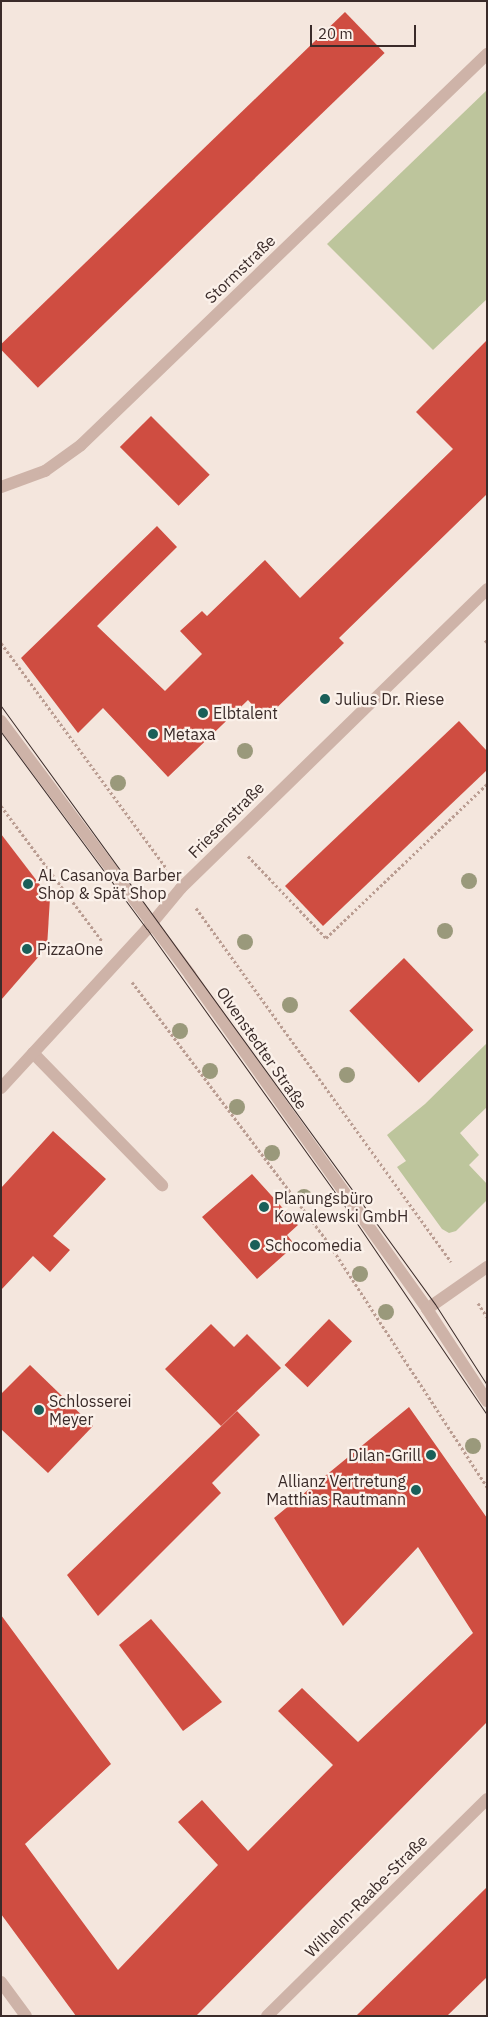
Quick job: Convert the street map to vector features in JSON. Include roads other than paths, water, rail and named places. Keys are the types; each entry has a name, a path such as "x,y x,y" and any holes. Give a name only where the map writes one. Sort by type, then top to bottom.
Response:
{"street":[{"name":"Stormstraße","path":"1,487 45,471 81,445 487,54"},
{"name":"Friesenstraße","path":"1,1088 152,923 181,888 230,838 487,589"},
{"name":"Olvenstedter Straße","path":"1,721 152,923 427,1309 487,1400"},
{"path":"33,1053 162,1185"},
{"path":"427,1309 487,1267"},
{"name":"Wilhelm-Raabe-Straße","path":"267,2016 487,1799"},
{"path":"1,1982 26,2016"}],"tram line":[{"path":"1,706 435,1304 487,1385"},
{"path":"1,732 147,929 356,1222 487,1415"}],"place":[{"name":"Julius Dr. Riese","path":"325,699"},
{"name":"Elbtalent","path":"203,713"},
{"name":"Metaxa","path":"153,734"},
{"name":"AL Casanova Barber Shop & Spät Shop","path":"28,884"},
{"name":"PizzaOne","path":"27,949"},
{"name":"Planungsbüro Kowalewski GmbH","path":"264,1207"},
{"name":"Schocomedia","path":"255,1245"},
{"name":"Schlosserei Meyer","path":"39,1410"},
{"name":"Dilan-Grill","path":"431,1455"},
{"name":"Allianz Vertretung Matthias Rautmann","path":"416,1490"}]}
